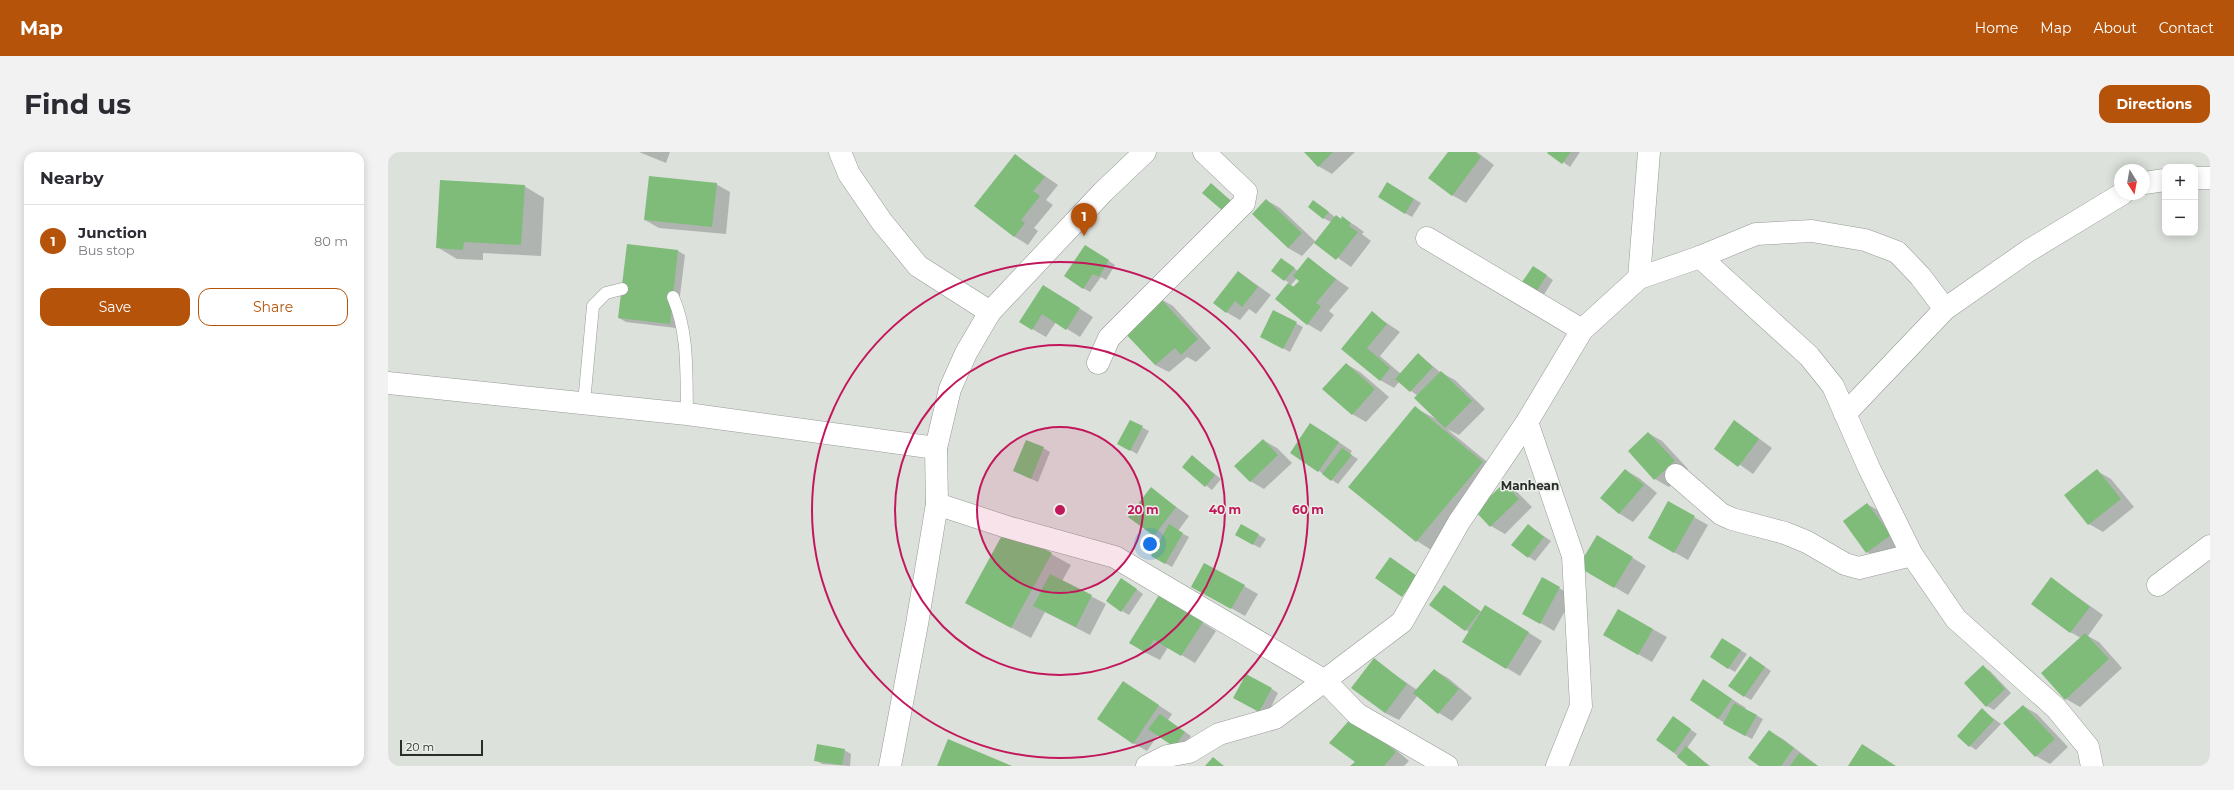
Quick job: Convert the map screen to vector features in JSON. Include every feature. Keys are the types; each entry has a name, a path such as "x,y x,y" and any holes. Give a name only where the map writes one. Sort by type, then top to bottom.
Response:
{"street":[{"path":"840,152 848,174 882,222 918,266 990,312"},
{"path":"890,766 909,670 937,504 936,448 950,389 966,353 990,312 1103,192 1145,152"},
{"path":"1098,363 1109,338 1244,203 1246,192 1204,152"},
{"path":"1639,278 1649,152"},
{"path":"2198,178 2210,178"},
{"path":"2150,182 2162,180"},
{"path":"1845,414 1945,309 2028,251 2114,199"},
{"path":"1147,766 1167,756 1189,752 1218,734 1275,718 1402,622 1459,522 1527,422 1582,330 1639,278 1700,257 1756,234 1812,231 1865,240 1897,252 1920,276 1945,309"},
{"path":"1427,238 1582,330"},
{"path":"1700,257 1809,356 1833,386 1912,555 1956,619 2056,708 2088,747 2092,766"},
{"path":"388,383 687,414 936,448"},
{"path":"1527,422 1573,556 1581,706 1557,766"},
{"path":"1676,474 1721,514 1732,519 1785,533 1807,542 1845,564 1859,568 1912,555"},
{"path":"937,504 1008,527 1115,557 1325,681 1357,714 1447,766"},
{"path":"2158,584 2210,546"}],"lane":[{"path":"584,403 593,306 606,293 622,289"},
{"path":"673,297 681,316 685,339 687,414"}],"building":[{"path":"1304,152 1333,152 1318,167"},
{"path":"1448,152 1475,152 1481,157 1452,196 1428,178"},
{"path":"1571,152 1562,164 1547,153"},
{"path":"1015,154 1045,177 1033,191 1040,196 1021,220 1025,223 1014,237 974,206"},
{"path":"649,176 717,183 712,227 644,220"},
{"path":"440,180 525,185 521,245 464,242 463,250 436,248"},
{"path":"1387,182 1414,199 1405,214 1378,197"},
{"path":"1211,183 1231,201 1223,211 1202,193"},
{"path":"1266,199 1302,233 1288,248 1252,214"},
{"path":"1313,200 1329,212 1323,219 1308,207"},
{"path":"1336,215 1341,219 1342,216 1351,223 1349,226 1358,232 1336,260 1314,243"},
{"path":"627,244 678,250 670,324 618,318"},
{"path":"1085,245 1109,260 1099,277 1093,274 1083,289 1064,276"},
{"path":"1308,257 1336,279 1316,303 1321,306 1307,325 1275,299 1288,283 1293,287 1299,281 1293,276"},
{"path":"1281,258 1295,268 1284,281 1271,271"},
{"path":"1533,266 1547,275 1532,298 1518,288"},
{"path":"1238,271 1258,287 1242,307 1235,301 1226,313 1213,303"},
{"path":"1043,285 1080,308 1066,330 1042,314 1032,330 1019,322"},
{"path":"1159,297 1198,339 1181,355 1175,348 1155,365 1122,330"},
{"path":"1273,310 1297,322 1283,349 1260,337"},
{"path":"1372,311 1387,324 1367,348 1390,368 1380,381 1341,349"},
{"path":"1418,353 1433,367 1410,392 1395,379"},
{"path":"1346,363 1375,389 1352,415 1322,389"},
{"path":"1441,371 1472,401 1445,428 1414,398"},
{"path":"1415,406 1483,462 1416,542 1348,487"},
{"path":"1130,420 1143,426 1130,451 1117,444"},
{"path":"1734,420 1759,439 1738,467 1714,449"},
{"path":"1310,423 1339,442 1318,472 1290,453"},
{"path":"1648,432 1675,461 1654,480 1628,451"},
{"path":"1263,439 1278,455 1250,482 1234,466"},
{"path":"1026,440 1044,447 1031,479 1013,471"},
{"path":"1342,448 1352,455 1331,481 1322,474"},
{"path":"1192,455 1215,475 1205,487 1182,467"},
{"path":"1625,469 1644,485 1619,514 1600,498"},
{"path":"2097,469 2121,499 2088,525 2064,495"},
{"path":"1504,483 1519,499 1490,527 1475,511"},
{"path":"1151,487 1176,507 1154,536 1128,517"},
{"path":"1668,501 1695,516 1674,553 1648,538"},
{"path":"1867,503 1891,535 1866,553 1843,521"},
{"path":"1169,524 1183,533 1165,564 1151,556"},
{"path":"1241,524 1259,534 1253,545 1235,535"},
{"path":"1528,524 1544,537 1528,558 1511,545"},
{"path":"1006,528 1052,553 1011,628 965,603"},
{"path":"1597,535 1633,557 1614,588 1578,567"},
{"path":"1390,557 1417,576 1402,597 1375,578"},
{"path":"1204,563 1245,585 1231,609 1191,587"},
{"path":"1050,574 1092,595 1076,627 1033,606"},
{"path":"1542,577 1560,587 1540,624 1522,614"},
{"path":"2051,577 2090,607 2070,633 2031,604"},
{"path":"1121,578 1137,589 1121,612 1106,601"},
{"path":"1444,585 1480,611 1465,631 1429,605"},
{"path":"1159,595 1203,622 1181,656 1154,640 1146,653 1129,643"},
{"path":"1485,605 1529,632 1506,669 1462,642"},
{"path":"1618,609 1653,629 1638,655 1603,635"},
{"path":"2085,633 2109,659 2065,700 2041,673"},
{"path":"1722,638 1741,650 1728,669 1710,657"},
{"path":"1750,656 1765,667 1744,697 1728,686"},
{"path":"1374,658 1407,684 1385,713 1351,688"},
{"path":"1983,665 2005,689 1986,707 1964,683"},
{"path":"1434,669 1459,689 1438,714 1413,693"},
{"path":"1246,674 1272,688 1259,712 1233,698"},
{"path":"1703,679 1732,699 1718,719 1690,700"},
{"path":"1123,681 1159,705 1133,744 1097,719"},
{"path":"1734,703 1757,715 1745,736 1723,724"},
{"path":"2023,705 2055,739 2035,757 2003,723"},
{"path":"1982,708 1994,720 1969,747 1957,736"},
{"path":"1160,714 1185,732 1174,747 1148,729"},
{"path":"1353,716 1396,752 1384,766 1350,766 1355,762 1329,743"},
{"path":"1673,716 1691,729 1674,753 1656,740"},
{"path":"1769,730 1794,748 1781,766 1759,766 1748,758"},
{"path":"948,739 1012,766 937,766"},
{"path":"817,744 845,749 842,765 814,761"},
{"path":"1862,744 1896,766 1848,766"},
{"path":"1686,746 1709,766 1688,766 1677,757"},
{"path":"1799,753 1818,766 1790,766"},
{"path":"1213,757 1224,766 1205,766"}],"place":[{"name":"Junction","path":"1084,236"}],"district":[{"name":"Manhean","path":"1530,486"}]}
